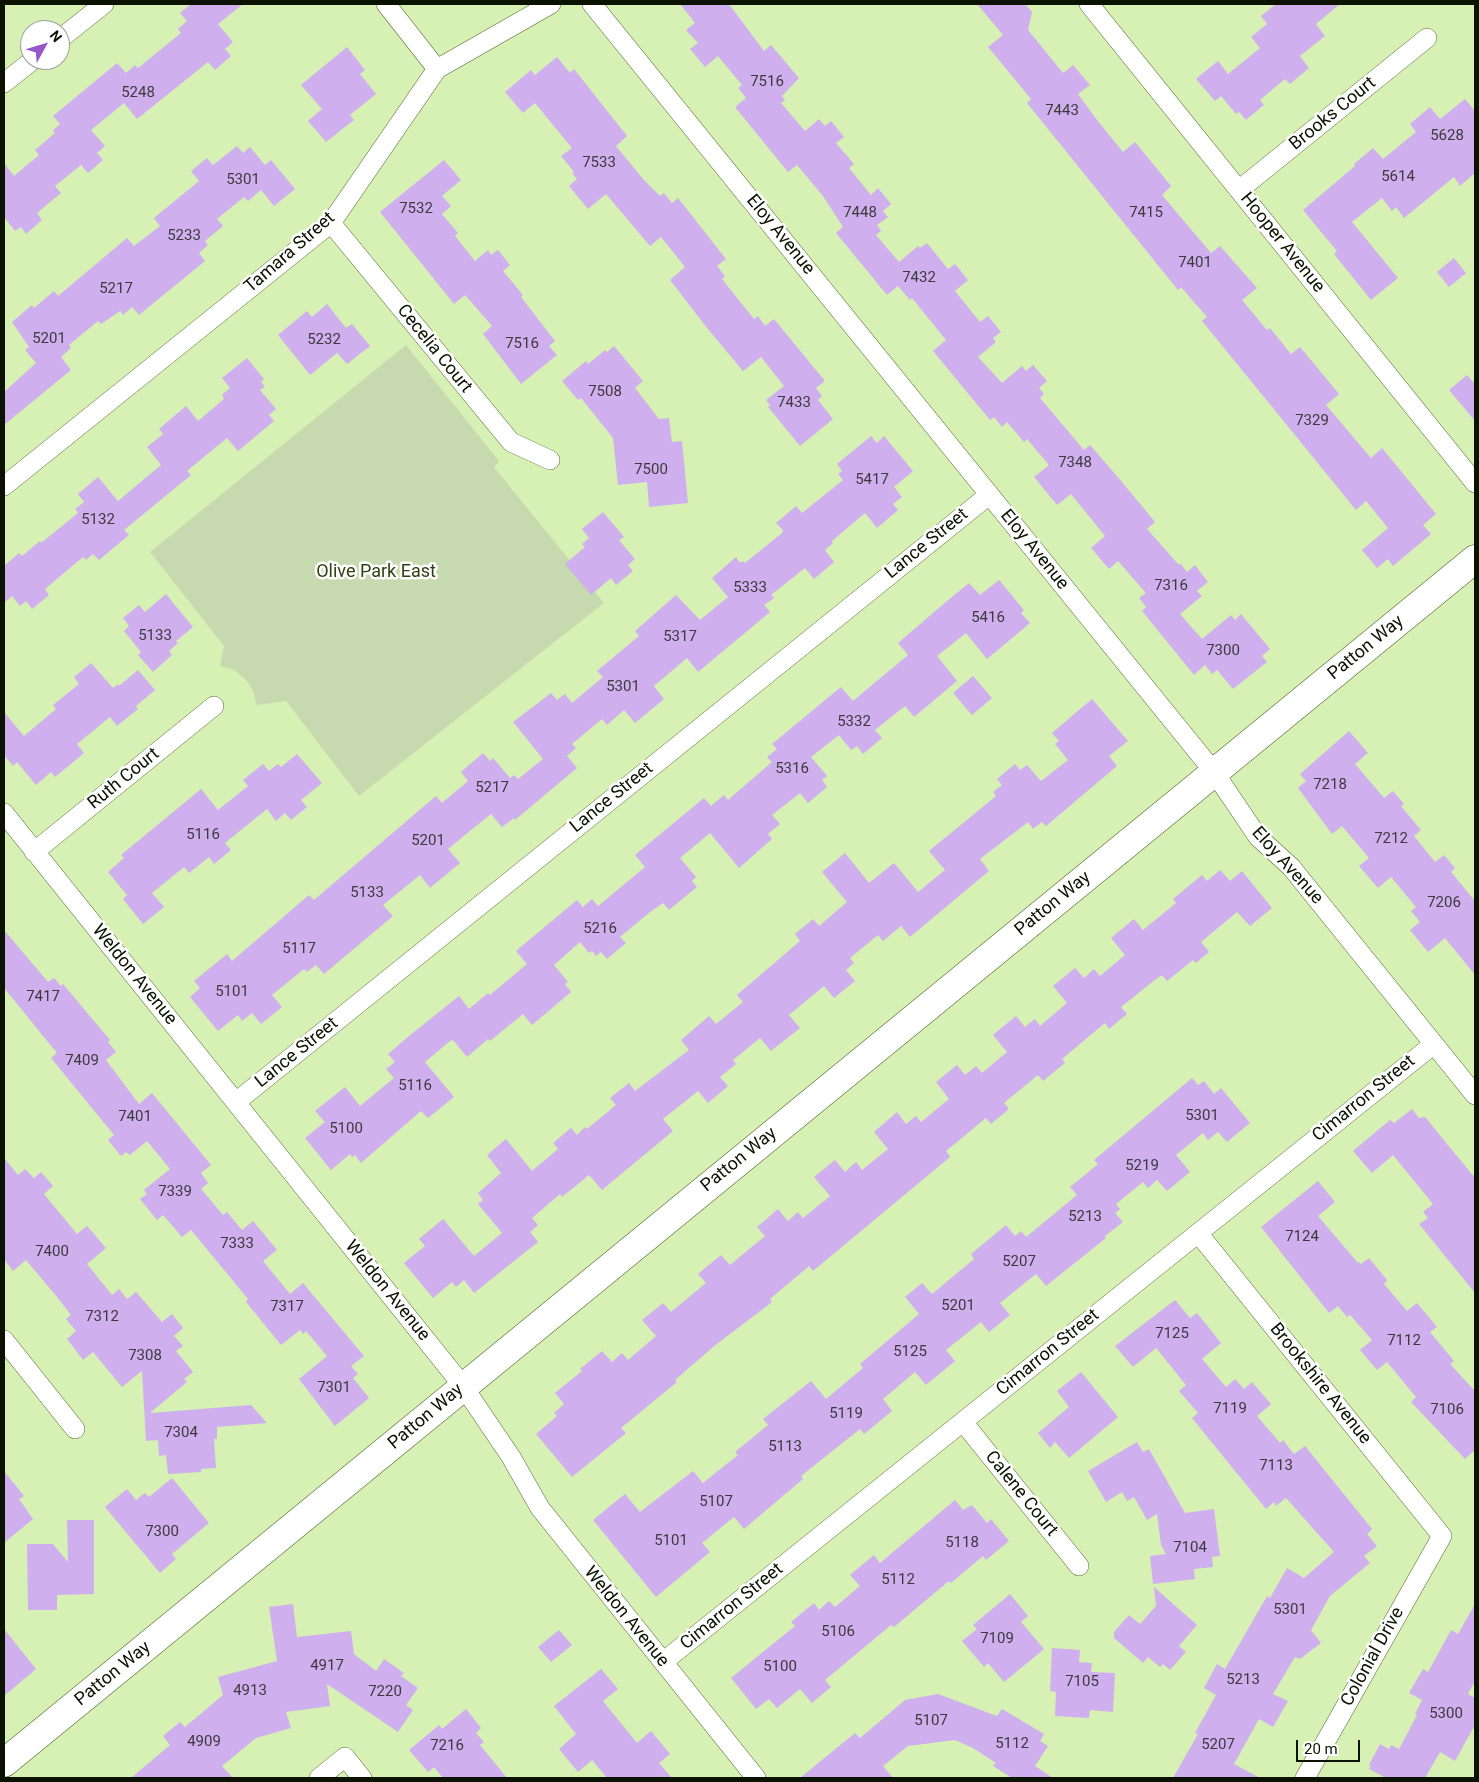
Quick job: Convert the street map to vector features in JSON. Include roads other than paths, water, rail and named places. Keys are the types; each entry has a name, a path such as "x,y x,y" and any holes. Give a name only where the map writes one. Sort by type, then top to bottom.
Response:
{"street":[{"path":"70,31 104,4"},
{"path":"386,4 437,68"},
{"name":"Tamara Street","path":"4,486 331,223 437,68 550,4"},
{"name":"Eloy Avenue","path":"592,4 1214,772 1258,837 1291,867 1475,1096"},
{"name":"Hooper Avenue","path":"1090,4 1475,482"},
{"name":"Brooks Court","path":"1239,190 1427,38"},
{"path":"4,84 21,70"},
{"name":"Cecelia Court","path":"331,223 511,442 550,460"},
{"name":"Lance Street","path":"236,1102 988,495"},
{"name":"Patton Way","path":"4,1763 1475,559"},
{"name":"Ruth Court","path":"34,852 214,706"},
{"name":"Weldon Avenue","path":"4,813 463,1386 511,1456 540,1508 756,1778"},
{"name":"Cimarron Street","path":"663,1662 1434,1044"},
{"name":"Brookshire Avenue","path":"1198,1233 1442,1536"},
{"path":"4,1340 75,1429"},
{"name":"Calene Court","path":"963,1422 1079,1566"},
{"name":"Colonial Drive","path":"1305,1778 1442,1536"},
{"path":"318,1778 345,1757 362,1778"}],"park label":[{"name":"Olive Park East","path":"376,572"}]}
